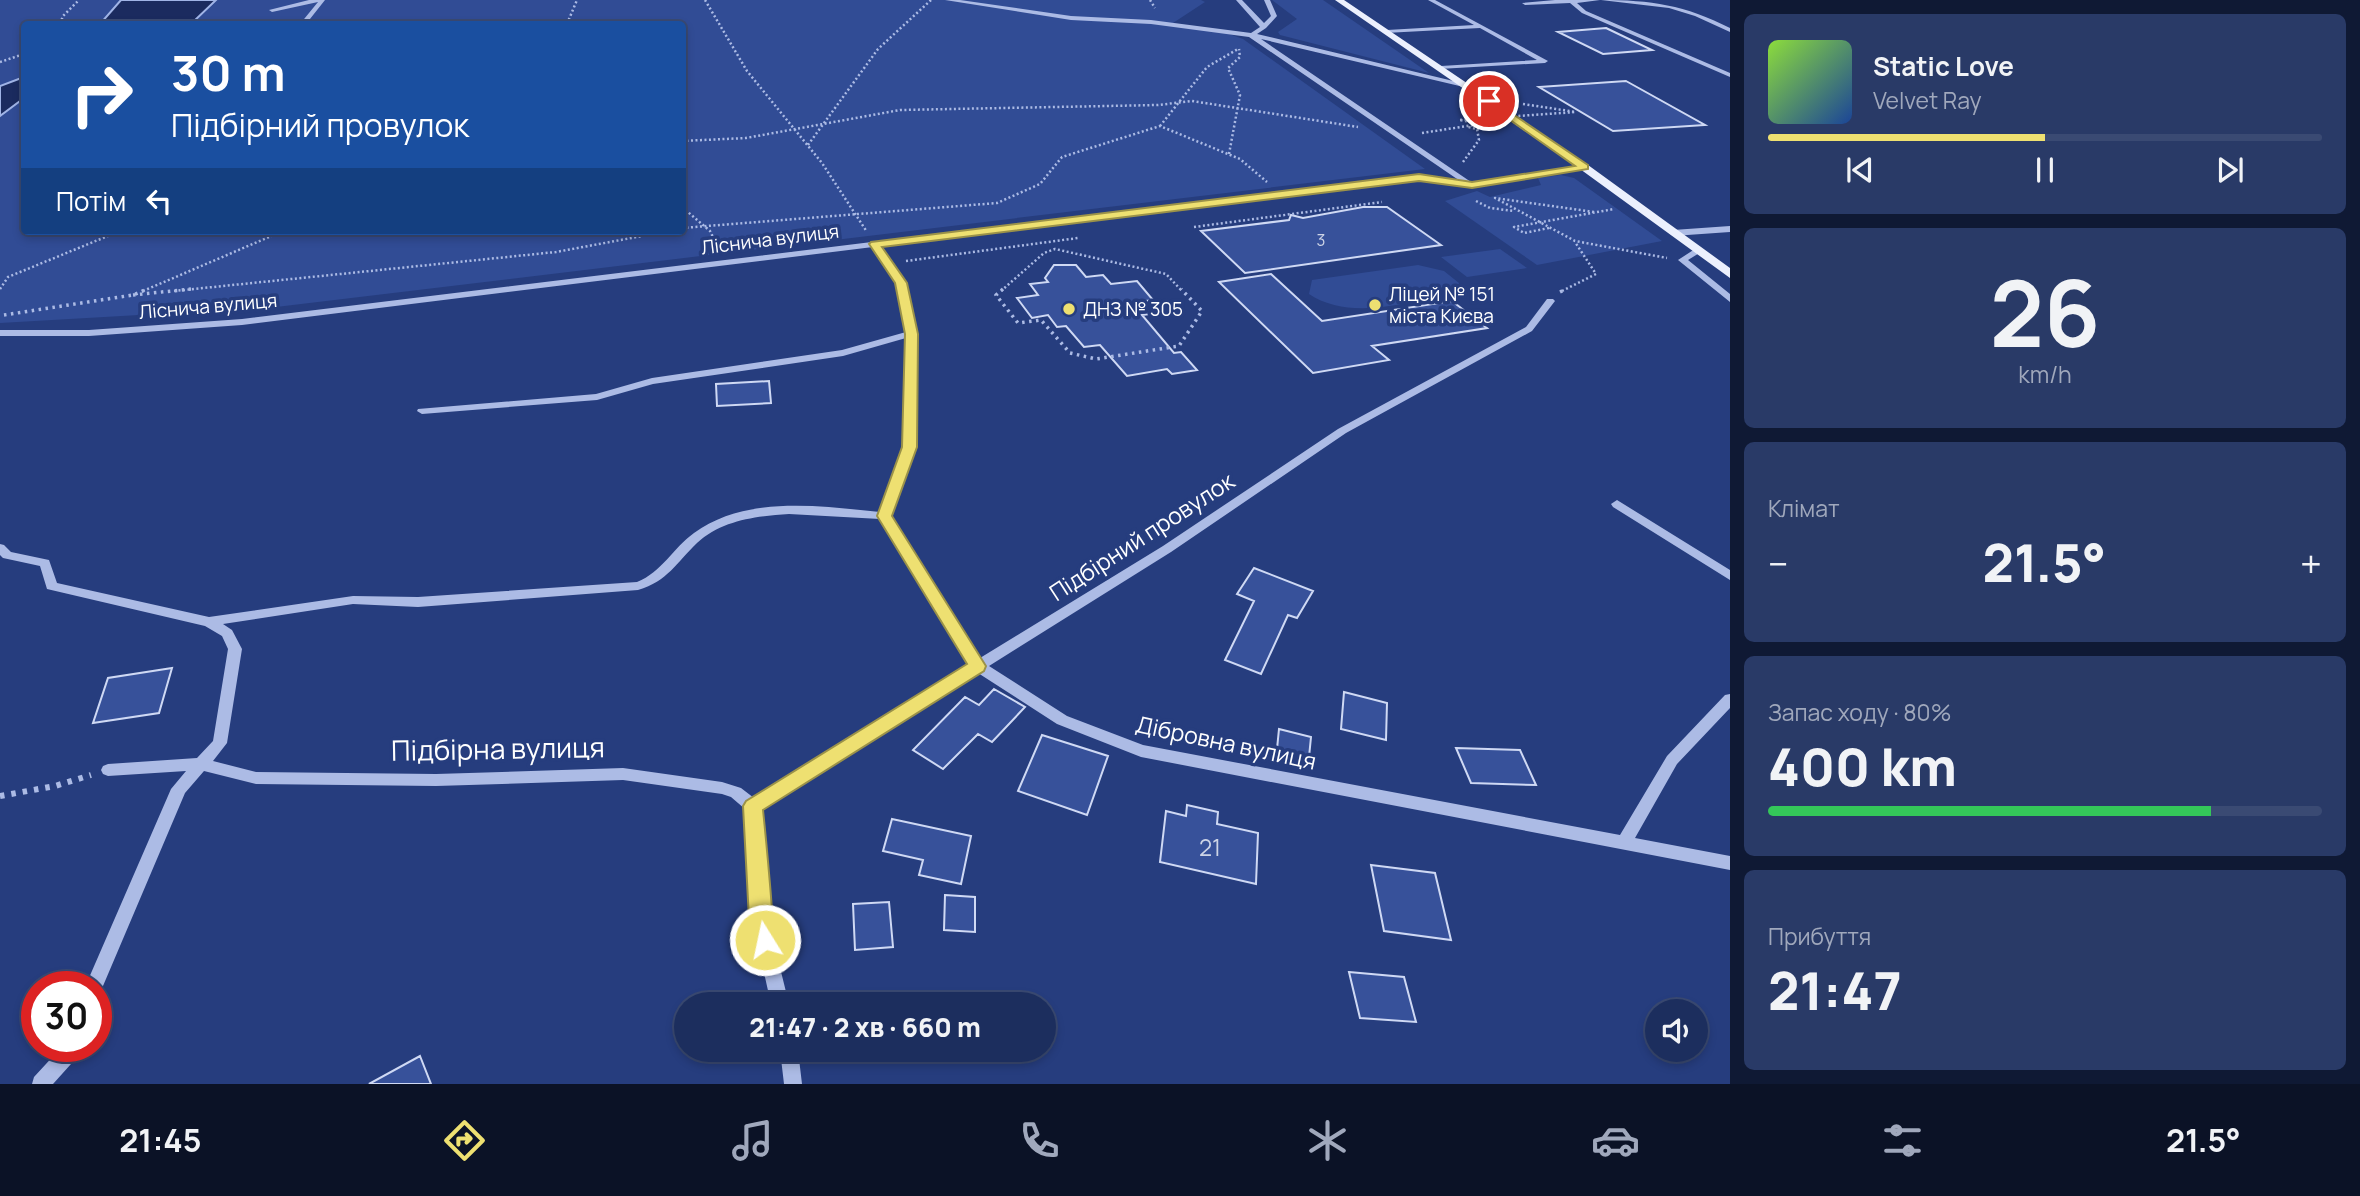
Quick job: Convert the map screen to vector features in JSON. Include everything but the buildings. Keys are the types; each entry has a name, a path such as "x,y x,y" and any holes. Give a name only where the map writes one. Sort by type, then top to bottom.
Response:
{"main road":[{"path":"1339,0 1584,167 1730,274"}],"street":[{"path":"272,10 317,0"},
{"path":"305,21 322,0"},
{"path":"948,0 1071,18 1152,22 1274,38 1468,86"},
{"path":"1239,0 1264,27"},
{"path":"1251,35 1264,27 1274,16 1267,0"},
{"path":"1431,0 1545,61 1441,68"},
{"path":"1570,0 1584,12 1730,75"},
{"path":"1525,4 1597,0"},
{"path":"1604,0 1672,4 1692,10 1730,30"},
{"path":"1387,32 1480,27"},
{"path":"1251,35 1472,185"},
{"name":"Ліснича вулиця","path":"0,333 89,333 242,322 1419,177 1472,185 1584,167"},
{"path":"1673,233 1730,229"},
{"path":"209,622 353,600 418,601 638,586 664,575 698,536 738,519 777,510 814,509 884,516 909,447 911,334 901,283 875,244"},
{"path":"1698,250 1682,260 1730,299"},
{"name":"Підбірний провулок","path":"753,806 1167,549 1342,431 1529,329 1550,301"},
{"path":"422,411 597,397 652,381 843,353 911,334"},
{"path":"1617,504 1730,576"},
{"name":"Дібровна вулиця","path":"884,516 978,666 1062,720 1142,751 1730,863"},
{"path":"0,548 7,555 46,563 52,586 209,622 227,632 235,649 220,743 179,789 101,971"},
{"path":"1625,842 1672,761 1730,699"},
{"path":"108,770 201,764"},
{"name":"Підбірна вулиця","path":"201,764 256,778 436,780 623,775 722,788 736,792 753,806"},
{"path":"753,806 760,919 777,992"},
{"path":"41,1084 60,1062"},
{"path":"790,1062 793,1084"}],"path":[{"path":"61,21 62,16 79,0"},
{"path":"568,21 577,0"},
{"path":"705,0 747,71 808,145 875,244"},
{"path":"808,145 877,50 932,0"},
{"path":"686,227 997,203 1040,184 1062,157 1160,126 1182,103 1208,67 1239,48 1251,35"},
{"path":"1229,154 1240,95 1228,68 1240,57 1239,48"},
{"path":"0,62 21,55"},
{"path":"686,141 746,138 794,127 900,110 1182,103 1238,108 1392,133 1435,132 1461,125 1480,124 1460,120 1576,112 1570,108 1516,103"},
{"path":"1461,125 1477,129 1499,128"},
{"path":"1160,126 1240,159 1281,194"},
{"path":"1448,169 1460,165 1479,140 1477,129"},
{"path":"1465,196 1490,208 1518,211"},
{"path":"1594,212 1495,198 1537,223 1575,241 1682,260"},
{"path":"1194,227 1382,202"},
{"path":"1549,228 1524,233 1514,227 1635,205"},
{"path":"686,210 710,231 725,262"},
{"path":"1214,220 1218,223"},
{"path":"0,289 8,277 110,235"},
{"path":"133,295 274,235"},
{"path":"0,316 133,295 556,252 647,235"},
{"path":"1550,301 1564,288 1596,274 1575,241"},
{"path":"1055,249 1167,274 1202,311 1179,346 1096,359 1070,353 1041,320 1018,323 996,296 1044,254 1055,249"},
{"path":"0,796 55,786 108,770"}],"shaded area":[{"path":"0,0 121,0 103,21 21,21 21,78 0,86"},
{"path":"121,0 216,0 194,21 103,21"},
{"path":"216,0 1201,0 1205,2 1173,23 1221,31 1243,39 1425,169 276,307 0,323 0,116 21,100 21,235 686,235 686,21 194,21"},
{"path":"1272,0 1323,0 1429,73 1280,35 1278,32 1297,19"},
{"path":"21,78 21,100 0,116 0,86"},
{"path":"1561,175 1574,178 1662,241 1537,265 1445,201 1477,191 1490,197 1541,185 1538,178"},
{"path":"1500,249 1527,268 1467,277 1441,257"},
{"path":"1418,265 1444,271 1459,283 1456,294 1362,308 1343,307 1309,294 1312,280"}],"place":[{"name":"Ліцей № 151 міста Києва","path":"1375,305"},
{"name":"ДНЗ № 305","path":"1069,309"}],"route":[{"path":"765,940 760,919 753,806 978,666 884,516 909,447 911,334 901,283 875,244 1419,177 1472,185 1584,167 1489,101"}]}
